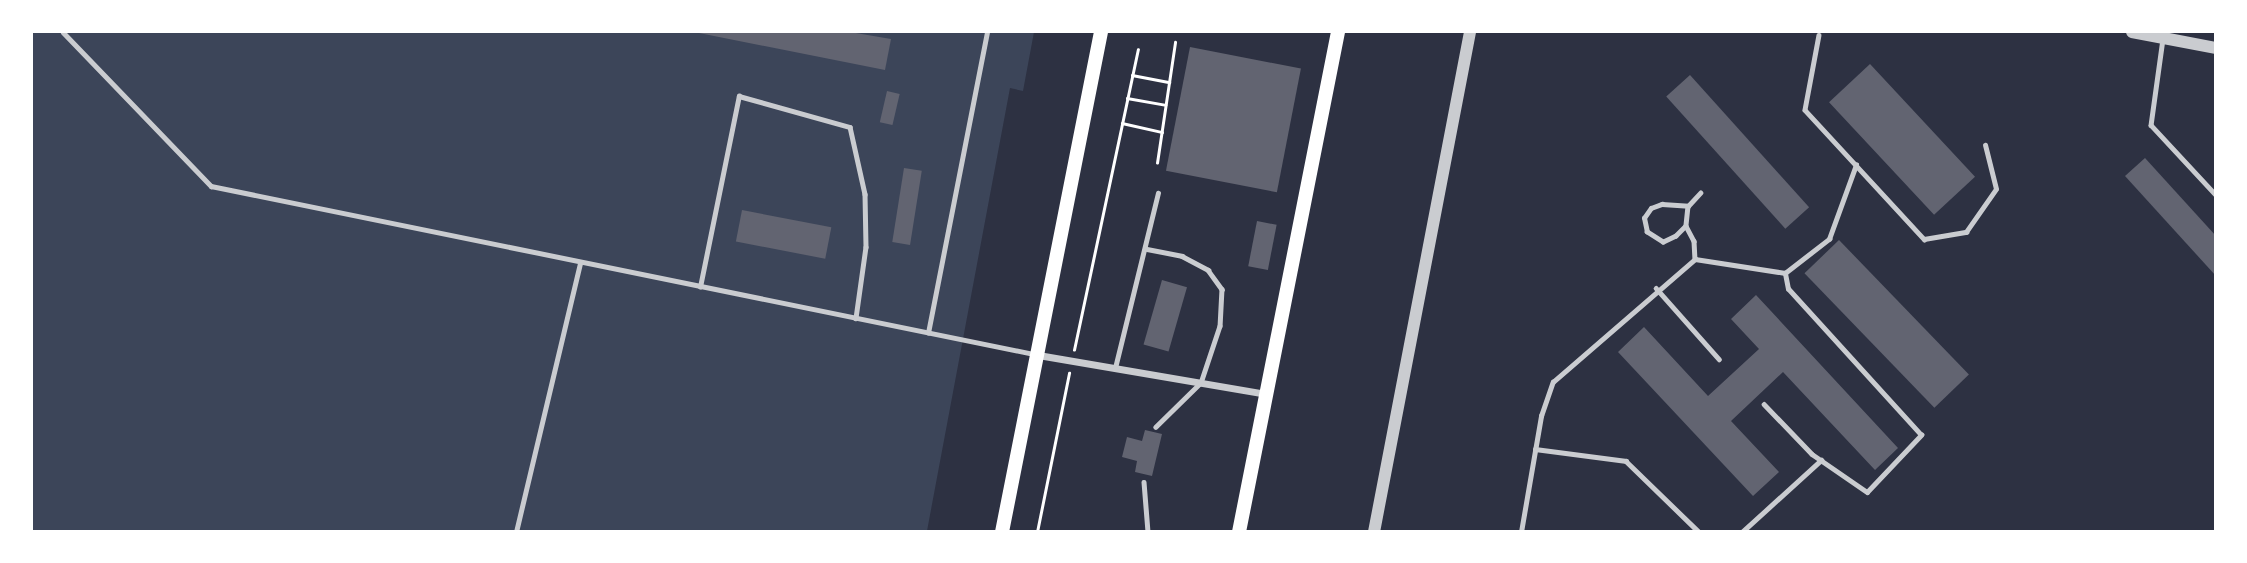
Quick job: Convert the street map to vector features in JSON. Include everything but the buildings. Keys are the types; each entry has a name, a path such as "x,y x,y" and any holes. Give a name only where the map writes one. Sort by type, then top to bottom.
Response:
{"main road":[{"path":"1002,531 1101,32"},
{"path":"1239,531 1338,32"}],"street":[{"path":"1374,531 1470,32"},
{"path":"2132,32 2216,48"},
{"path":"1038,355 1266,394"}],"lane":[{"path":"63,32 211,187 1038,355"},
{"path":"928,333 987,32"},
{"path":"1819,35 1805,110 1924,239 1966,232 1996,188 1985,145"},
{"path":"2163,38 2151,125 2216,195"},
{"path":"700,287 738,96 850,127 865,194 866,247 856,318"},
{"path":"1521,531 1535,449 1553,382 1656,288 1695,259 1785,273 1829,239 1856,165"},
{"path":"1115,369 1147,249 1158,192"},
{"path":"1695,259 1686,226 1688,206 1700,193"},
{"path":"1686,226 1663,242 1647,232 1644,218 1662,204 1688,206"},
{"path":"1147,249 1190,261 1208,270 1222,289 1220,326 1200,383 1156,427"},
{"path":"516,531 580,263"},
{"path":"1764,404 1821,460 1867,492 1921,435 1788,289 1785,273"},
{"path":"1656,288 1718,359"},
{"path":"1535,449 1626,461 1699,531"},
{"path":"1742,531 1821,460"},
{"path":"1144,482 1148,531"}],"path":[{"path":"1157,163 1175,42"},
{"path":"1037,531 1138,50"},
{"path":"1132,75 1169,82"},
{"path":"1127,97 1166,105"},
{"path":"1122,123 1162,132"}],"shaded area":[{"path":"32,32 1034,32 1023,91 1010,88 927,531 32,531"}]}
